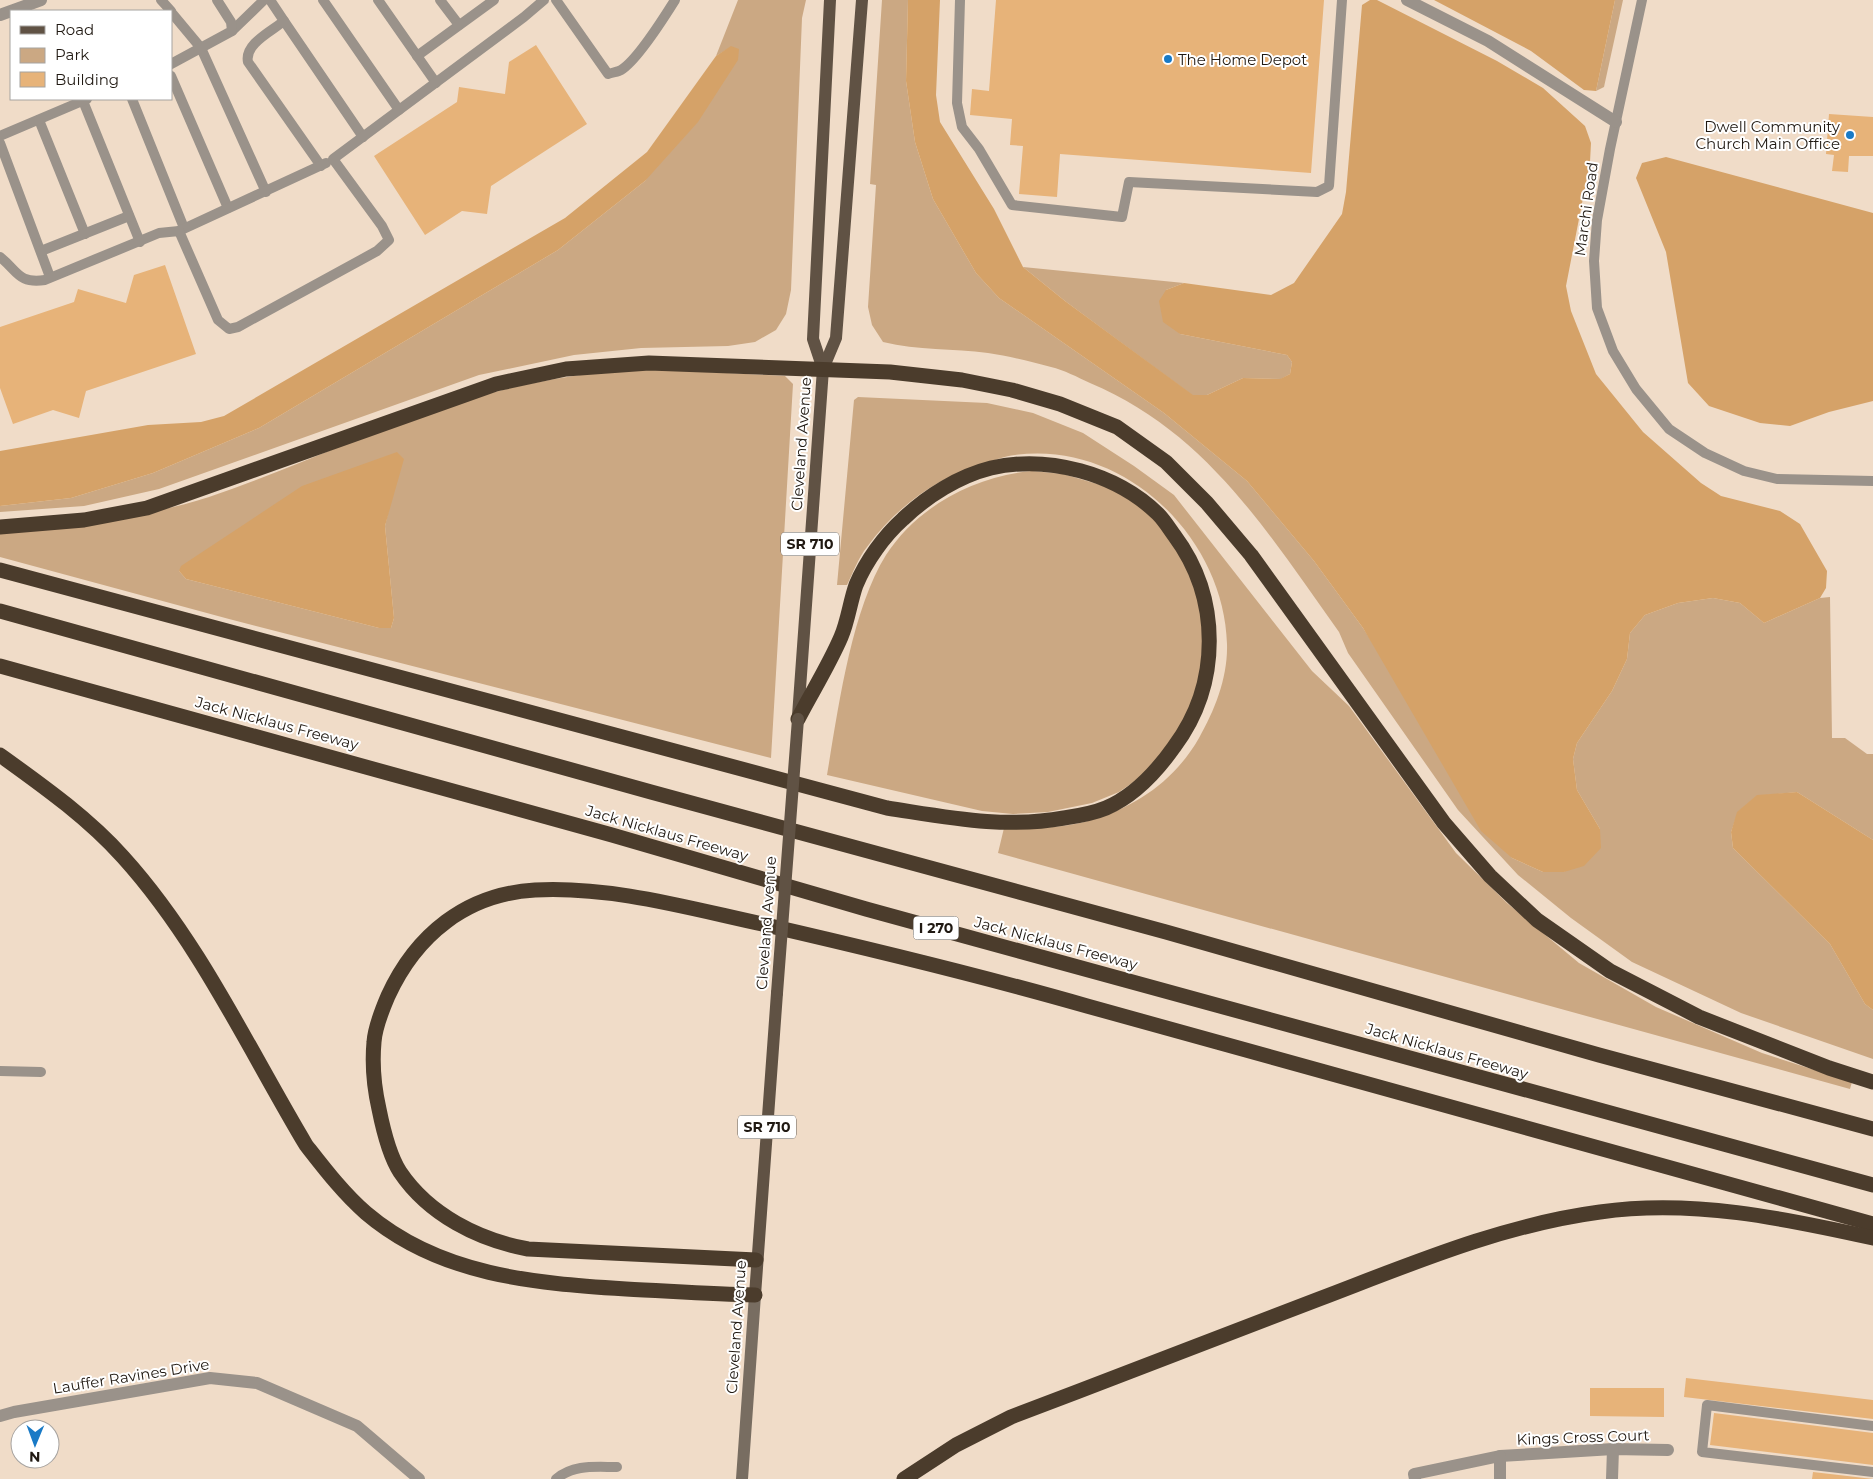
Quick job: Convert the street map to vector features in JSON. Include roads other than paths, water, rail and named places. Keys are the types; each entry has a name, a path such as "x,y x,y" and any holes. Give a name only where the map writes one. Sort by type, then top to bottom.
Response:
{"highway":[{"path":"0,527 84,520 147,508 496,384 566,369 649,363 890,372 970,382 1060,404 1117,427 1166,462 1207,503 1251,555 1444,823 1490,876 1537,920 1610,971 1700,1017 1829,1068 1873,1082"},
{"path":"0,570 887,808 980,823 1042,822 1107,808 1138,788 1159,768 1183,736 1199,704 1204,686 1208,667 1210,630 1203,587 1184,549 1158,514 1123,489 1091,474 1059,466 1026,464 991,469 960,480 929,497 901,520 880,543 857,584 842,636 798,719"},
{"path":"0,611 1873,1129"},
{"name":"Jack Nicklaus Freeway","path":"0,666 604,833 866,909 1873,1186"},
{"path":"0,755 64,801 122,856 171,916 306,1145 339,1186 366,1213 390,1230 455,1265 499,1277 553,1284 755,1295"},
{"path":"756,1260 528,1249 497,1243 467,1230 426,1200 399,1170 392,1153 382,1127 375,1088 374,1068 374,1038 383,1009 399,972 421,944 450,917 481,900 515,892 597,892 676,905 935,964 1873,1224"},
{"path":"904,1479 956,1445 1011,1417 1384,1274 1474,1241 1541,1222 1601,1212 1673,1208 1768,1216 1873,1238"}],"main road":[{"name":"Cleveland Avenue","path":"822,369 813,339 830,0"},
{"name":"Cleveland Avenue","path":"742,1479 756,1260 798,719 822,369 836,338 862,0"}],"street":[{"path":"14,10 41,0"},
{"path":"1407,0 1488,41 1616,122"},
{"name":"Lauffer Ravines Drive","path":"0,1416 210,1378 257,1382 357,1426 419,1479"},
{"path":"1612,1479 1613,1449"},
{"name":"Kings Cross Court","path":"1415,1479 1414,1474 1500,1456 1613,1449 1668,1450"},
{"name":"Kings Cross Court","path":"1500,1456 1500,1479"}],"lane":[{"path":"161,0 169,10"},
{"path":"217,0 231,22 232,31"},
{"path":"172,63 232,31 264,0"},
{"path":"270,0 363,137"},
{"path":"322,0 399,110"},
{"path":"378,0 436,83"},
{"path":"440,0 459,25"},
{"path":"417,56 494,0"},
{"path":"0,257 21,278 33,282 140,242 159,233 182,230 266,192 334,158 524,17 544,0"},
{"path":"556,0 608,74 620,70 627,65 660,24 675,0"},
{"path":"960,0 958,103 962,127 979,149 1012,205 1122,217 1129,182 1308,192 1317,192 1329,186 1342,0"},
{"name":"Marchi Road","path":"1642,0 1597,220 1594,261 1597,308 1613,351 1636,389 1669,429 1705,453 1744,471 1777,479 1873,480"},
{"path":"172,13 201,48 266,192"},
{"path":"284,21 250,48 247,55 248,62 321,166"},
{"path":"172,78 228,208"},
{"path":"0,136 86,100 140,242"},
{"path":"132,100 218,320 229,329 238,327 377,251 389,240 382,226 334,158"},
{"path":"39,120 85,234"},
{"path":"0,143 50,277"},
{"path":"41,251 129,216"},
{"path":"0,1071 41,1072"},
{"path":"1873,1426 1707,1404 1702,1452 1873,1472"},
{"path":"556,1479 565,1471 580,1467 617,1467"}],"place":[{"name":"The Home Depot","path":"1168,59"},
{"name":"Dwell Community Church Main Office","path":"1850,135"}]}
